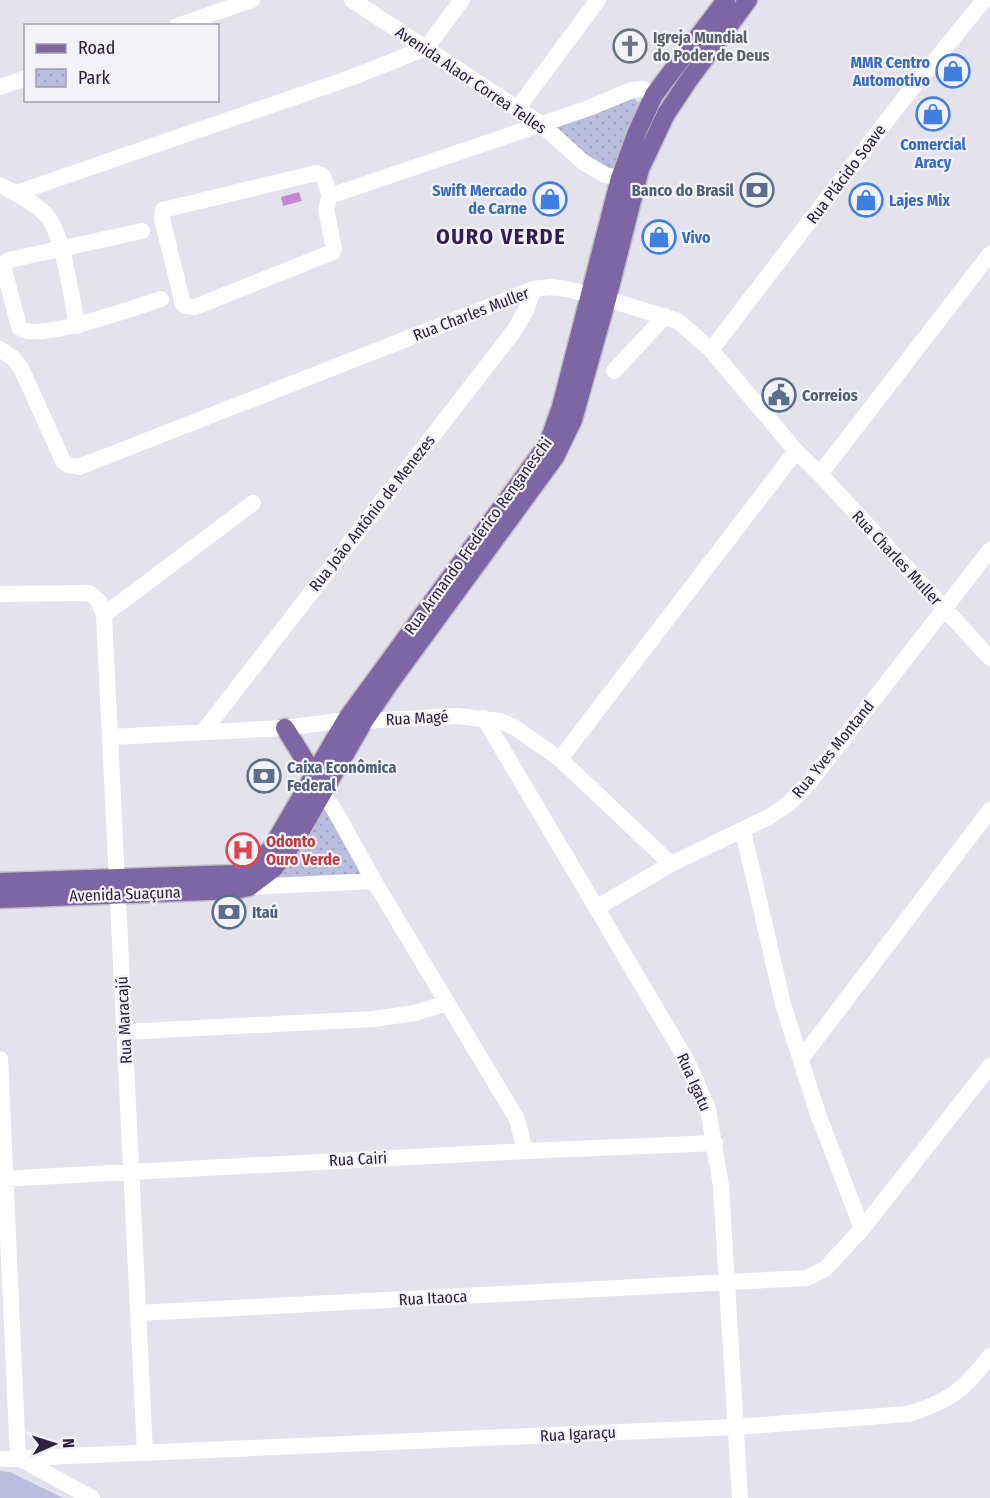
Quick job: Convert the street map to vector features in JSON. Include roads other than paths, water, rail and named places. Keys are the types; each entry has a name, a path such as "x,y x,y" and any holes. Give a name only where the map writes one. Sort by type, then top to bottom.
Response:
{"main road":[{"name":"Rua Armando Frederico Renganeschi","path":"599,297 640,169 666,114 713,36 726,0"},
{"path":"713,36 732,20 748,0"},
{"name":"Rua Armando Frederico Renganeschi","path":"235,874 250,867 271,849 314,775 355,721 388,684 555,457 573,420 599,297 620,178 637,132 654,95 713,36"},
{"path":"654,95 666,114"},
{"path":"620,178 629,176 640,169"},
{"name":"Rua Armando Frederico Renganeschi","path":"249,887 274,868 296,838 323,793 355,721"},
{"path":"285,728 314,775"},
{"name":"Avenida Suaçuna","path":"0,899 235,874"},
{"name":"Avenida Suaçuna","path":"0,882 235,890 249,887"}],"street":[{"path":"183,24 252,0"},
{"name":"Avenida Alaor Correa Telles","path":"352,0 541,124 583,162 605,175 620,178"},
{"path":"16,193 353,77 426,48 462,0"},
{"path":"517,109 598,0"},
{"name":"Rua Plácido Soave","path":"711,350 898,106 984,0"},
{"path":"0,87 24,79"},
{"path":"330,196 541,124 632,90 642,88 654,95"},
{"path":"316,173 323,176 330,196 326,209 333,252 195,307 186,306 183,303 162,219 163,210 316,173"},
{"path":"0,185 46,214 51,221 61,248 77,326"},
{"path":"142,231 6,262 4,269 21,330 28,332 77,326 161,298"},
{"path":"820,474 990,254"},
{"name":"Rua Charles Muller","path":"0,349 13,358 21,368 63,461 68,465 80,467 534,289 550,287 599,297 665,316 687,327 711,350 796,451 990,658"},
{"name":"Rua João Antônio de Menezes","path":"203,732 514,331 526,310 534,289"},
{"path":"614,371 665,316"},
{"path":"560,759 796,451"},
{"path":"0,594 89,593 99,601 104,615 253,503"},
{"name":"Rua Yves Montand","path":"596,908 671,864 743,831 778,811 809,783 990,550"},
{"name":"Rua Maracajú","path":"104,615 145,1454"},
{"name":"Rua Magé","path":"111,737 457,716 500,721 514,727 560,759 671,864"},
{"name":"Rua Igatu","path":"484,718 687,1061 708,1109 721,1186 740,1498"},
{"path":"323,793 516,1119 525,1151"},
{"path":"801,1059 990,810"},
{"path":"743,831 783,1004 818,1114 862,1229"},
{"path":"249,887 374,881"},
{"path":"124,1032 373,1019 415,1013 447,1003"},
{"path":"0,1059 3,1179 18,1458 92,1498"},
{"name":"Rua Itaoca","path":"139,1313 807,1278 825,1269 862,1229 990,1066"},
{"name":"Rua Cairi","path":"3,1179 715,1143"},
{"name":"Rua Igaraçu","path":"0,1459 736,1427 908,1414 935,1406 954,1395 978,1372 990,1356"}],"place":[{"name":"Igreja Mundial do Poder de Deus","path":"630,46"},
{"name":"MMR Centro Automotivo","path":"953,71"},
{"name":"Comercial Aracy","path":"933,114"},
{"name":"Banco do Brasil","path":"757,190"},
{"name":"Swift Mercado de Carne","path":"550,199"},
{"name":"Lajes Mix","path":"866,200"},
{"name":"Vivo","path":"659,237"},
{"name":"Correios","path":"779,395"},
{"name":"Caixa Econômica Federal","path":"264,776"},
{"name":"Odonto Ouro Verde","path":"243,850"},
{"name":"Itaú","path":"229,912"}],"district":[{"name":"OURO VERDE","path":"501,236"}]}
